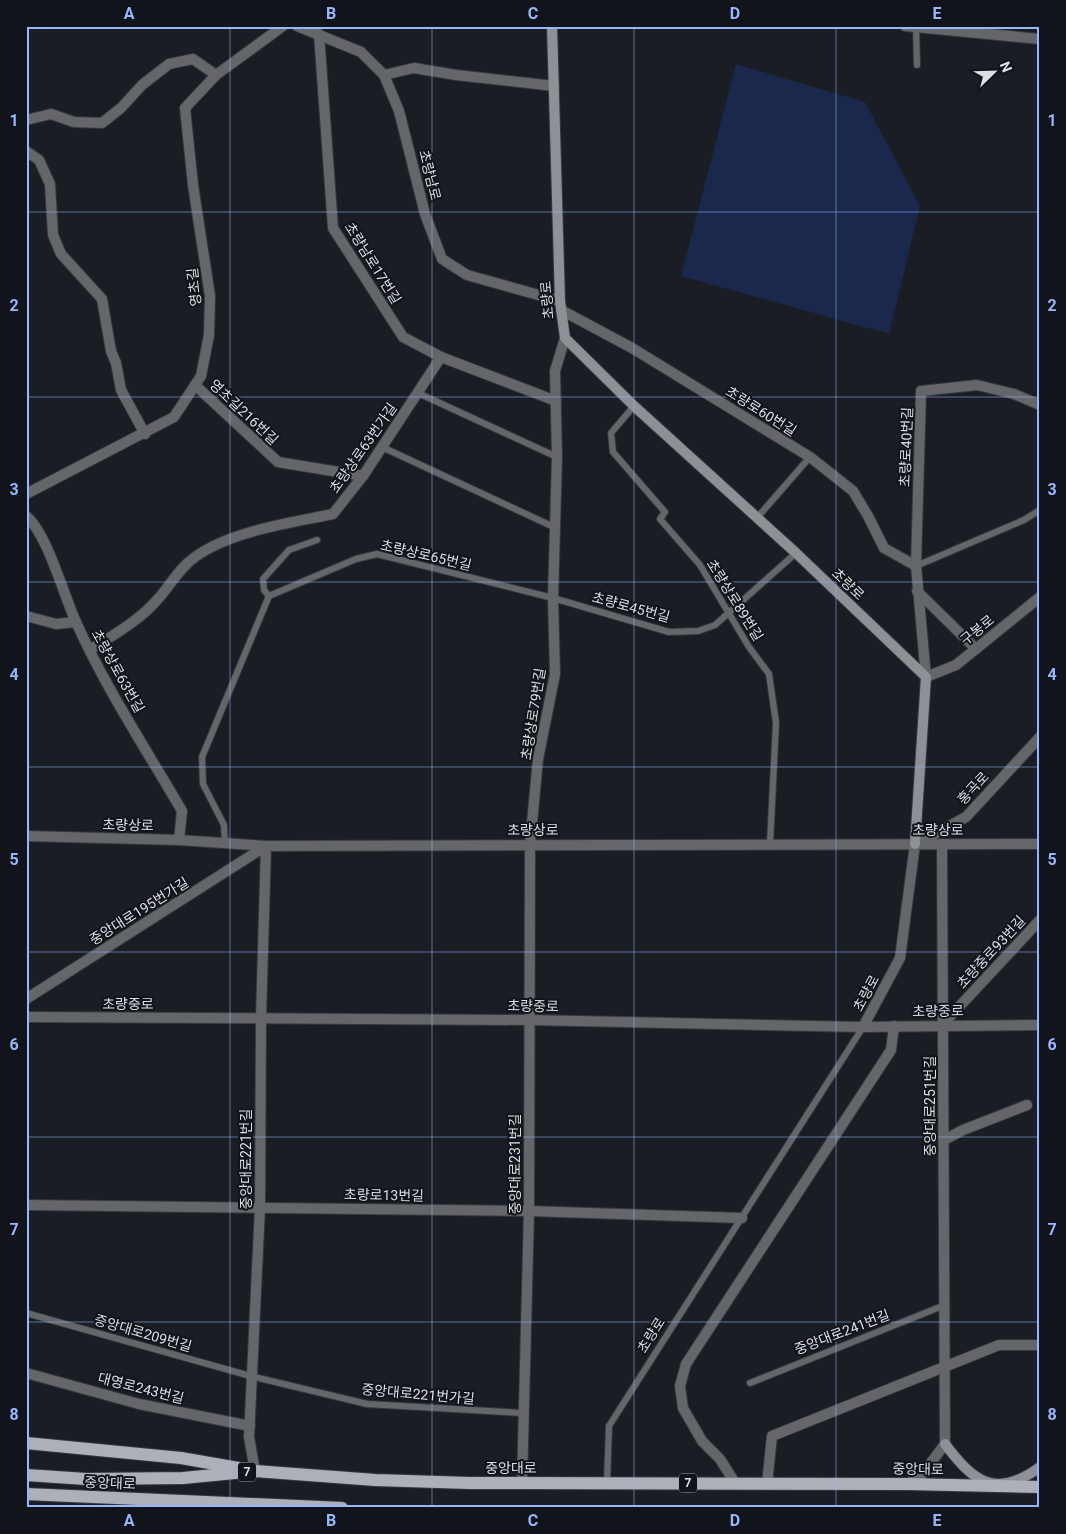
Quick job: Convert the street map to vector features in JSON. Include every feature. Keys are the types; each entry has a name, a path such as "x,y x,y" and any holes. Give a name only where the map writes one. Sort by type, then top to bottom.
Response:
{"main road":[{"name":"초량로","path":"552,26 560,306 565,338 634,406 756,519 796,553 926,677 915,844"},
{"name":"중앙대로","path":"26,1443 181,1458 255,1471 375,1480 522,1483 907,1484 1040,1487"},
{"path":"944,1444 970,1474 996,1485 1017,1480 1040,1468"},
{"name":"중앙대로","path":"26,1475 86,1479 183,1478 255,1471"},
{"name":"중앙대로","path":"26,1494 342,1508"}],"street":[{"name":"영초길","path":"26,494 145,434 174,417 201,376 209,335 210,296 192,177 185,108 216,75 283,26"},
{"name":"초량남로","path":"297,26 361,52 384,75 399,111 426,214 442,259 467,275 560,306"},
{"path":"905,26 1040,39"},
{"name":"초량남로17번길","path":"319,34 333,228 403,337 441,356 556,401"},
{"path":"26,120 51,114 74,122 102,123 121,108 142,84 169,64 193,59 216,75"},
{"path":"384,75 414,68 456,76 554,86"},
{"path":"26,151 39,160 50,184 53,235 61,254 102,299 111,351 116,363 121,390 145,434"},
{"name":"초량로60번길","path":"560,306 810,457 853,491 884,548 916,566"},
{"name":"초량상로79번길","path":"530,844 538,760 555,674 553,598 557,457 555,370 565,338"},
{"name":"초량상로63번가길","path":"90,650 133,622 157,601 177,574 195,557 235,537 266,528 333,514 362,476 441,356"},
{"name":"영초길216번길","path":"195,385 278,462 362,476"},
{"name":"초량로40번길","path":"926,677 916,566 921,391 977,385 1014,394 1040,405"},
{"name":"초량상로63번길","path":"26,516 43,541 76,622 90,650 182,811 179,840"},
{"path":"917,591 976,649"},
{"name":"구봉로","path":"926,677 956,664 1040,597"},
{"path":"26,616 56,624 76,622"},
{"name":"홍곡로","path":"915,844 966,817 1040,736"},
{"name":"초량상로","path":"26,836 179,840 266,846 1040,844"},
{"name":"중앙대로231번길","path":"522,1483 529,1211 528,1020 530,844"},
{"name":"초량로","path":"863,1027 900,958 915,844"},
{"name":"중앙대로251번길","path":"942,844 946,1367 944,1444"},
{"name":"중앙대로195번가길","path":"26,999 266,846"},
{"name":"중앙대로221번길","path":"255,1471 249,1437 254,1377 260,1206 261,1018 266,846"},
{"name":"초량중로93번길","path":"943,1024 1040,920"},
{"name":"초량중로","path":"26,1018 528,1020 863,1027 943,1024 1040,1025"},
{"path":"735,1484 720,1460 702,1441 683,1408 680,1386 686,1364 891,1050 894,1026"},
{"path":"944,1140 963,1130 1026,1105"},
{"name":"초량로13번길","path":"26,1205 260,1206 529,1211 742,1218"},
{"path":"767,1484 772,1436 999,1345 1040,1345"},
{"name":"대영로243번길","path":"26,1372 139,1404 250,1426"},
{"path":"907,1484 921,1476 944,1444"}],"lane":[{"path":"916,27 918,65"},
{"path":"418,393 557,457"},
{"name":"초량상로89번길","path":"634,406 611,433 613,452 665,512 660,519 700,565 769,674 776,723 770,844"},
{"path":"382,446 556,528"},
{"path":"756,519 810,457"},
{"path":"916,566 1024,520 1040,510"},
{"path":"226,844 224,825 203,784 202,757 269,596 264,590 263,579 289,550 316,540"},
{"name":"초량로45번길","path":"553,598 669,632 698,631 715,625 796,553"},
{"name":"초량상로65번길","path":"269,596 356,559 377,554 553,598"},
{"name":"초량로","path":"607,1482 610,1426 863,1027"},
{"name":"중앙대로241번길","path":"750,1383 945,1305"},
{"name":"중앙대로209번길","path":"26,1313 254,1377"},
{"name":"중앙대로221번가길","path":"254,1377 367,1404 523,1413"}],"shaded area":[{"path":"736,64 865,102 920,206 889,334 681,276"}]}
